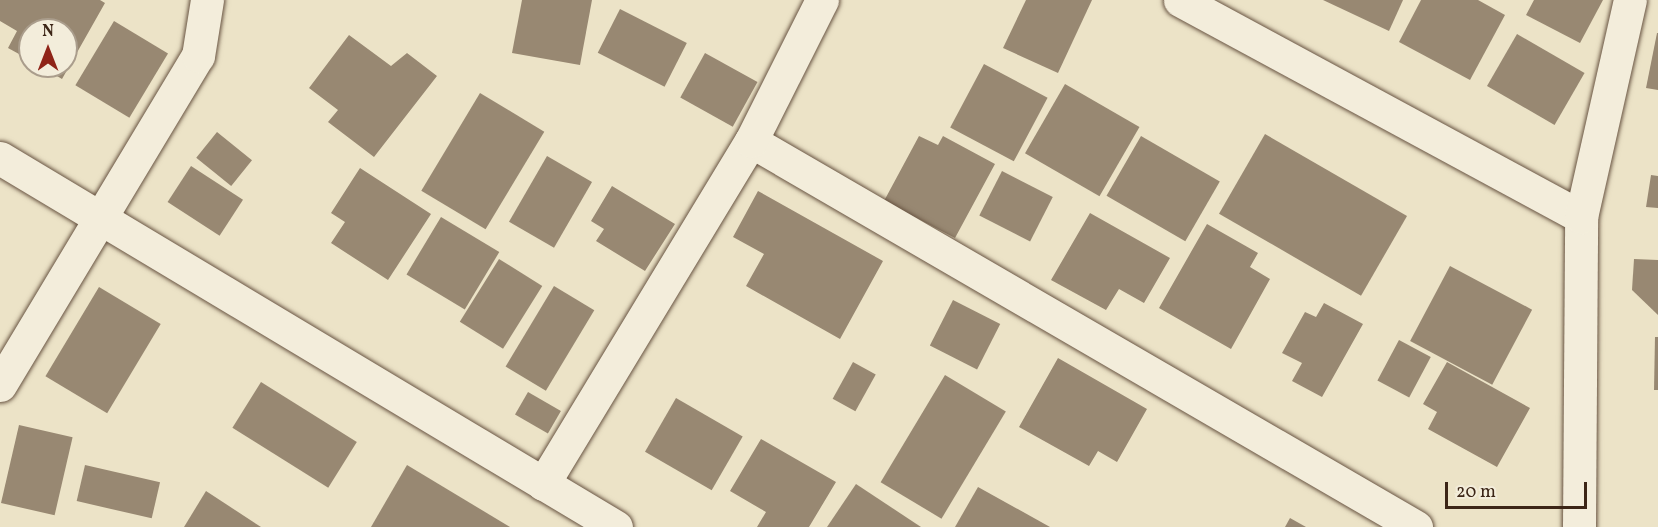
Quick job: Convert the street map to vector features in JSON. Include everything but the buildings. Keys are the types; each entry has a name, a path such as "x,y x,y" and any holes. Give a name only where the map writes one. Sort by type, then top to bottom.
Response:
{"street":[{"path":"0,385 98,216 198,56 207,0"},
{"path":"543,484 751,141 822,0"},
{"path":"1179,0 1581,217"},
{"path":"1579,527 1581,217 1630,0"},
{"path":"751,141 1416,527"},
{"path":"0,158 616,527"}]}
